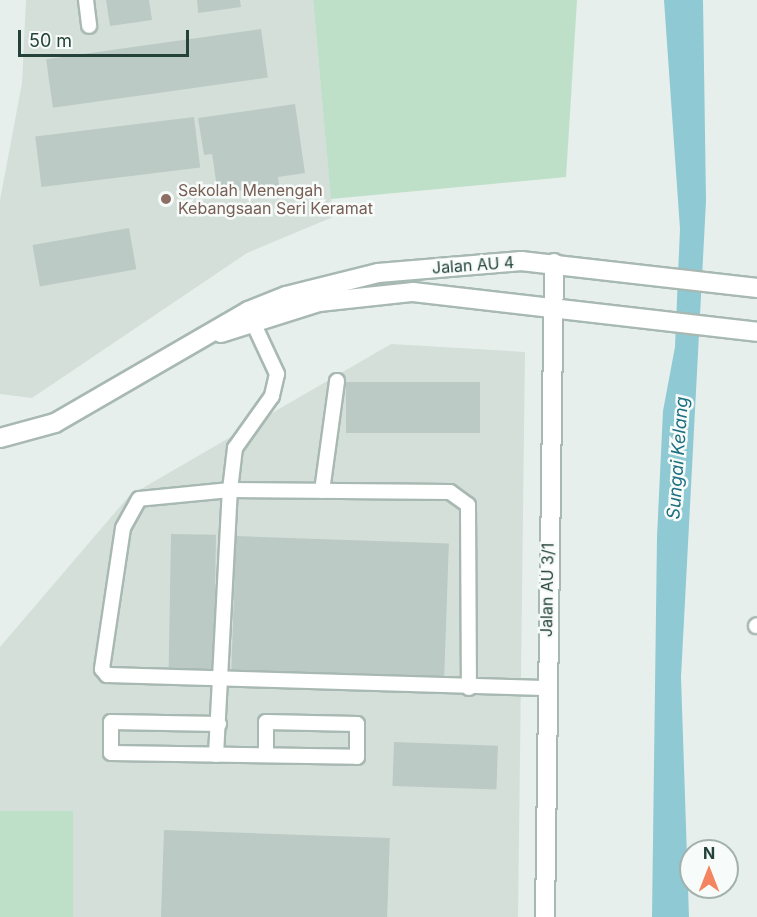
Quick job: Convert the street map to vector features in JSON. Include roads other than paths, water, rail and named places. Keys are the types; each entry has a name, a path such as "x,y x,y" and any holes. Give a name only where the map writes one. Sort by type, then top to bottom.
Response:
{"main road":[{"name":"Jalan AU 4","path":"251,318 286,296 378,273 474,263 554,263 665,274 755,288"},
{"name":"Jalan AU 3/1","path":"545,917 545,688 554,263"},
{"name":"Jalan AU 4","path":"0,438 56,423 202,338 251,318 320,302 368,294 413,292 657,318 752,332"}],"lane":[{"path":"86,0 89,26"},
{"path":"216,755 230,490 235,448 272,396 277,374 251,318"},
{"path":"322,491 337,381"},
{"path":"469,688 468,505 450,492 230,490 139,499 123,528 102,669 107,675 469,688 545,688"},
{"path":"219,724 111,722 111,753 266,756 357,757 357,724 266,722 266,756"}],"water":[{"name":"Sungai Kelang","path":"664,0 703,0 706,201 681,677 686,839 679,839 679,899 688,899 689,917 652,917 657,537 663,411 675,347 680,229"}],"place":[{"name":"Sekolah Menengah Kebangsaan Seri Keramat","path":"166,199"}]}
